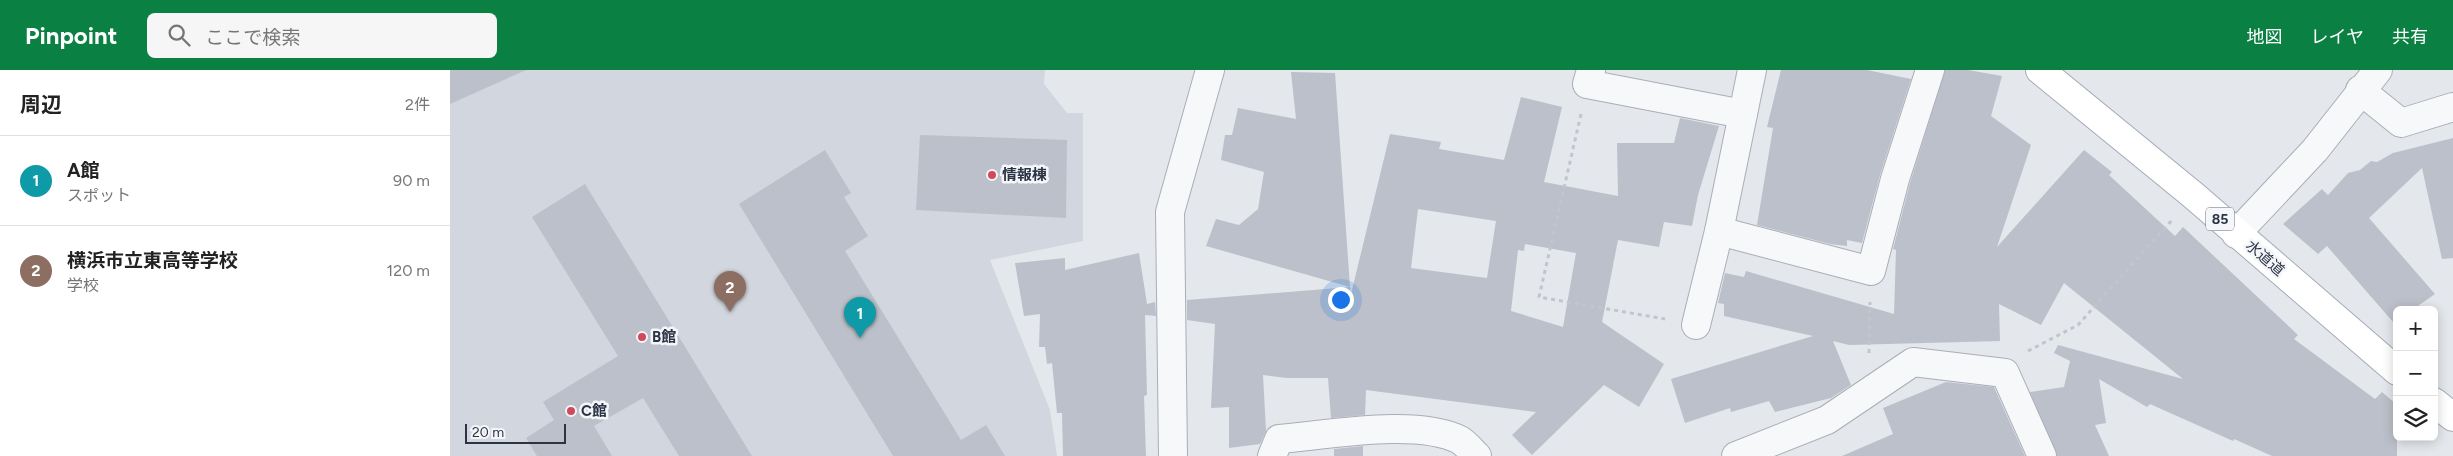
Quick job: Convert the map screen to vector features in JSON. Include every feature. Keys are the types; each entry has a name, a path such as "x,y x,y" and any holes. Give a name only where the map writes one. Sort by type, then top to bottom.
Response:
{"main road":[{"name":"水道道","path":"2040,70 2193,195 2393,368"},
{"path":"2438,405 2453,417"}],"street":[{"path":"1174,456 1170,212 1210,70"},
{"path":"1696,325 1719,231 1752,70"},
{"path":"1719,231 1871,272 1895,179 1930,70"},
{"path":"1589,77 1743,114"},
{"path":"2236,234 2315,150 2369,80 2401,123 2453,107"},
{"path":"1736,456 1827,420 1913,362 2005,374 2042,456"},
{"path":"1272,456 1279,439 1387,430 1431,431 1461,441 1478,456"}],"path":[{"path":"1589,77 1539,297 1696,325"},
{"path":"2005,374 2005,363 2078,325 2154,242 2193,195"},
{"path":"1869,392 1871,272"}],"shaded area":[{"path":"450,70 1045,70 1044,84 1067,113 1083,113 1083,241 990,260 1050,410 1057,456 450,456"}],"building":[{"path":"450,70 526,70 450,104"},
{"path":"1781,70 1867,70 1911,79 1880,175 1862,243 1847,240 1847,246 1830,244 1757,225 1773,128 1767,127"},
{"path":"1945,70 1968,70 2002,76 1991,116 2031,145 1997,247 2084,150 2112,172 2109,175 2175,236 2183,227 2298,335 2294,339 2375,399 2382,392 2393,402 2393,441 2397,441 2397,456 2272,456 2150,404 2147,407 2099,379 2106,423 2095,425 2109,456 2057,456 2030,392 2064,387 2070,361 2054,353 2058,345 2183,379 2064,283 2041,325 1999,304 2000,341 1849,345 1833,341 1851,385 1831,398 1775,412 1769,401 1731,412 1730,408 1685,423 1671,379 1813,336 1724,316 1724,304 1718,303 1725,273 1744,277 1746,271 1894,314 1896,250 1893,249 1910,183"},
{"path":"1291,72 1335,73 1350,287 1206,246 1216,219 1239,225 1258,209 1264,172 1221,160 1225,135 1232,135 1238,108 1296,119"},
{"path":"1521,97 1562,107 1544,182 1618,196 1617,143 1674,143 1680,118 1719,126 1698,195 1692,226 1664,222 1659,247 1618,240 1602,322 1664,364 1639,407 1604,385 1532,455 1512,435 1536,412 1366,390 1365,415 1331,418 1328,378 1287,378 1263,375 1266,431 1260,444 1229,448 1229,407 1211,408 1215,324 1187,320 1187,300 1350,287 1351,294 1390,134 1441,142 1439,149 1504,160","holes":["1418,209 1496,221 1487,278 1411,268","1525,244 1576,253 1563,327 1511,311 1518,250 1524,251"]},
{"name":"情報棟","path":"920,135 1067,140 1066,218 916,210"},
{"path":"2453,138 2453,258 2442,259 2422,168 2369,218 2435,294 2418,306 2393,306 2393,322 2327,246 2318,254 2283,224 2322,189 2328,195 2348,173 2360,170 2371,161 2377,162 2393,153"},
{"path":"825,150 851,193 844,197 868,236 845,251 961,440 986,425 1005,456 893,456 739,204"},
{"name":"B館","path":"585,184 752,456 679,456 643,398 594,426 612,456 537,456 526,438 554,420 543,402 618,356 532,217"},
{"path":"1139,253 1147,304 1155,302 1156,316 1145,315 1147,395 1144,396 1146,456 1063,456 1062,413 1057,413 1052,363 1047,364 1045,347 1039,347 1040,314 1024,316 1015,263 1065,258 1065,270"},
{"path":"1946,382 1994,387 2025,456 1842,456 1893,434 1883,408"},
{"path":"1363,446 1363,456 1334,456 1334,449"}],"place":[{"name":"情報棟","path":"992,175"},
{"name":"横浜市立東高等学校","path":"730,312"},
{"name":"B館","path":"642,337"},
{"name":"A館","path":"860,338"},
{"name":"C館","path":"571,411"}]}
